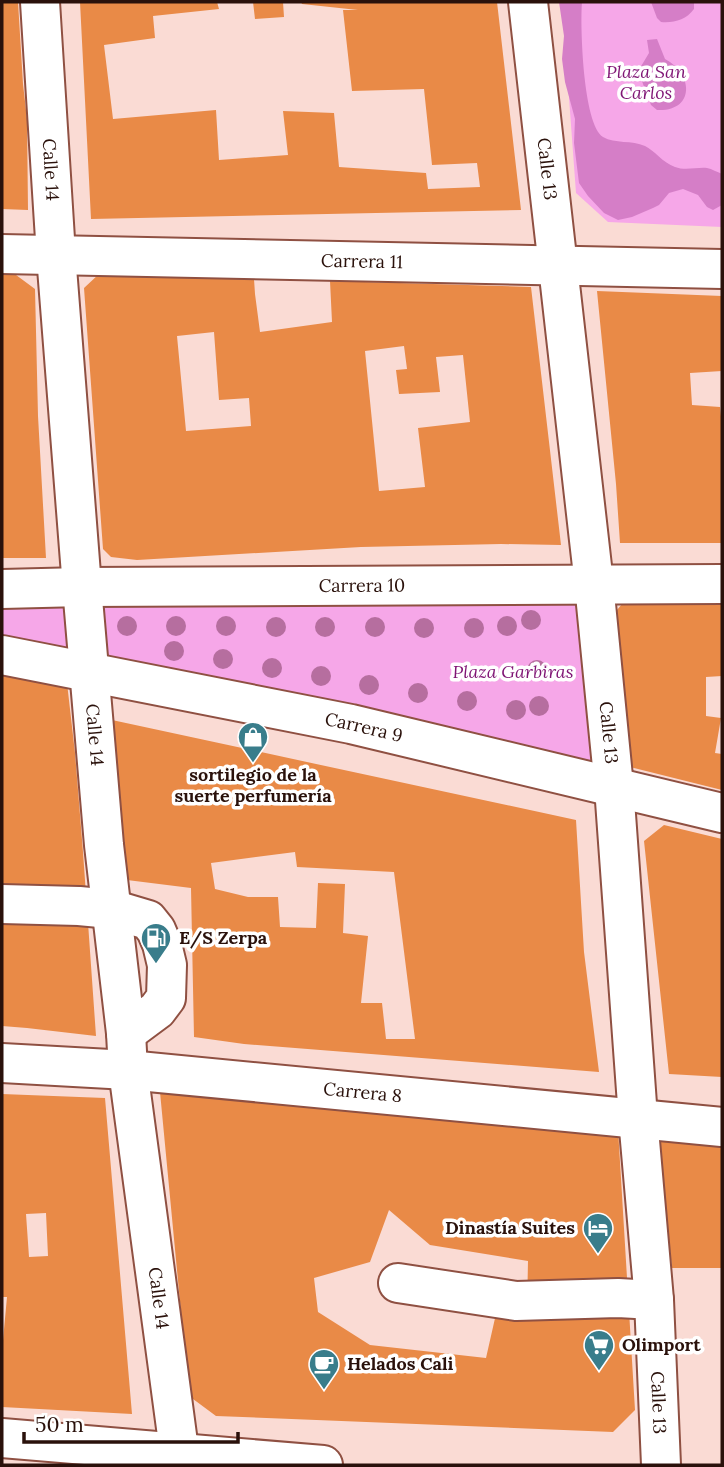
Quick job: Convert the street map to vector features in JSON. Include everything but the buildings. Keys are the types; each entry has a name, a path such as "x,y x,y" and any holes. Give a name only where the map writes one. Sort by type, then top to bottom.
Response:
{"street":[{"name":"Calle 14","path":"40,2 82,587 104,845 127,1051 180,1460"},
{"name":"Calle 13","path":"528,2 594,584 614,787 654,1300 662,1465"},
{"name":"Carrera 11","path":"2,254 722,269"},
{"name":"Carrera 10","path":"2,589 722,584"},
{"name":"Carrera 9","path":"2,655 351,724 722,813"},
{"path":"2,904 111,909"},
{"name":"Carrera 8","path":"2,1063 127,1051 722,1127"},
{"path":"398,1283 516,1301 618,1298 654,1300"},
{"path":"2,1438 180,1460 323,1465"}],"green space":[{"path":"559,2 582,2 582,52 587,95 596,128 603,137 645,146 675,167 707,168 722,174 722,205 713,210 707,207 698,195 683,189 669,193 653,208 618,220 604,213 588,196 579,183 574,143 575,119 562,59 564,36"},
{"name":"Plaza San Carlos","path":"562,2 722,2 722,227 608,222 576,193"},
{"path":"651,2 694,2 694,9 679,20 661,22"},
{"path":"657,39 665,59 675,66 685,82 684,99 669,109 657,110 651,105 640,76 640,68 649,53 647,40"},
{"name":"Plaza Garbiras","path":"594,584 614,787 2,655 2,589"}],"place":[{"name":"sortilegio de la suerte perfumería","path":"253,764"},
{"name":"E/S Zerpa","path":"156,965"},
{"name":"Dinastía Suites","path":"598,1255"},
{"name":"Olimport","path":"599,1372"},
{"name":"Helados Cali","path":"324,1391"}]}
